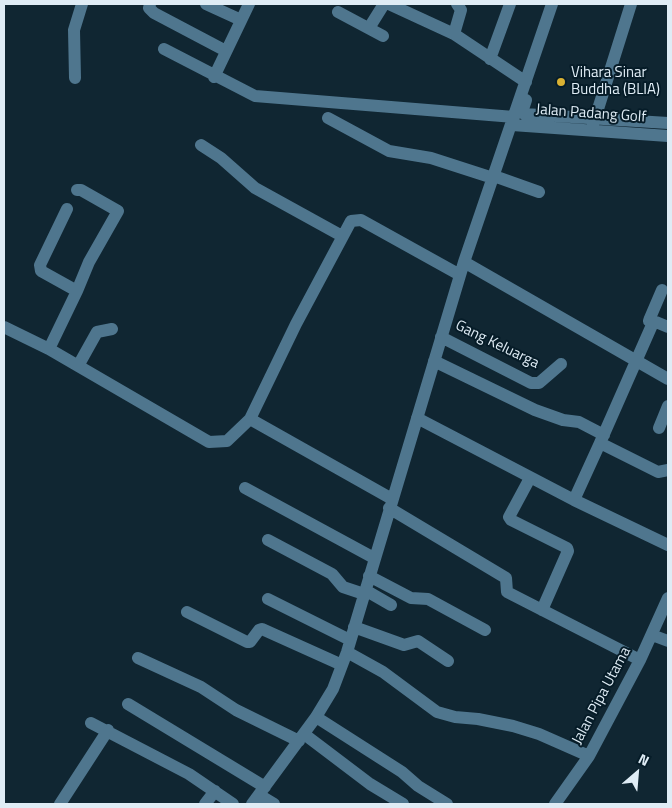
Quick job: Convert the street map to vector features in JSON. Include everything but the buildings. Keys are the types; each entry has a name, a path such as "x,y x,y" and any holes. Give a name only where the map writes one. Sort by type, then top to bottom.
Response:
{"street":[{"path":"75,78 74,30 82,4"},
{"path":"150,4 150,8 154,12 226,51"},
{"path":"206,4 241,20"},
{"path":"214,76 249,4"},
{"path":"369,28 384,4"},
{"path":"389,4 454,34 526,82"},
{"path":"454,34 461,10 457,4"},
{"path":"490,58 510,4"},
{"path":"258,795 316,717 333,690 365,592 462,269 552,4"},
{"path":"592,131 631,4"},
{"path":"338,12 382,36"},
{"path":"543,48 522,113 668,123"},
{"name":"Jalan Padang Golf","path":"164,50 245,92 262,98 513,121 592,131 668,136"},
{"path":"328,118 389,151 431,158 539,192"},
{"path":"201,145 221,158 255,188 342,236"},
{"path":"49,349 89,262 118,211 81,190 76,190"},
{"path":"67,209 39,268 77,291"},
{"path":"4,327 49,349 209,442 227,441 250,420 342,236 351,221 361,220 462,269 637,360 668,379"},
{"path":"653,324 649,321 662,290"},
{"path":"653,324 657,323 668,327"},
{"path":"574,500 653,324"},
{"path":"78,366 97,332 112,329"},
{"name":"Gang Keluarga","path":"442,337 531,383 539,383 561,364"},
{"path":"434,361 535,410 562,420 579,422 602,439 658,472 668,470"},
{"path":"659,428 668,406"},
{"path":"417,418 530,478 668,545"},
{"path":"250,420 391,504 506,578 508,592 640,660"},
{"path":"530,478 510,514 510,520 568,551 542,610"},
{"path":"245,488 374,558"},
{"path":"268,540 332,574 343,587 365,592 391,605"},
{"path":"369,576 411,598 428,599 485,630"},
{"name":"Jalan Pipa Utama","path":"555,804 589,756 640,660 668,598"},
{"path":"268,599 348,646 437,712 455,717 478,719 513,726 539,734 589,756"},
{"path":"187,612 246,642 250,642 259,630 262,629 342,665"},
{"path":"354,627 404,645 420,642 448,661"},
{"path":"652,635 668,641"},
{"path":"138,658 201,687 236,710 301,737 403,804 418,786"},
{"path":"128,704 258,795 274,804"},
{"path":"316,717 402,772 418,786 447,804"},
{"path":"91,723 108,730 189,774 233,804"},
{"path":"60,804 108,730"},
{"path":"205,804 215,791"}],"place":[{"name":"Vihara Sinar Buddha (BLIA)","path":"561,82"}]}
